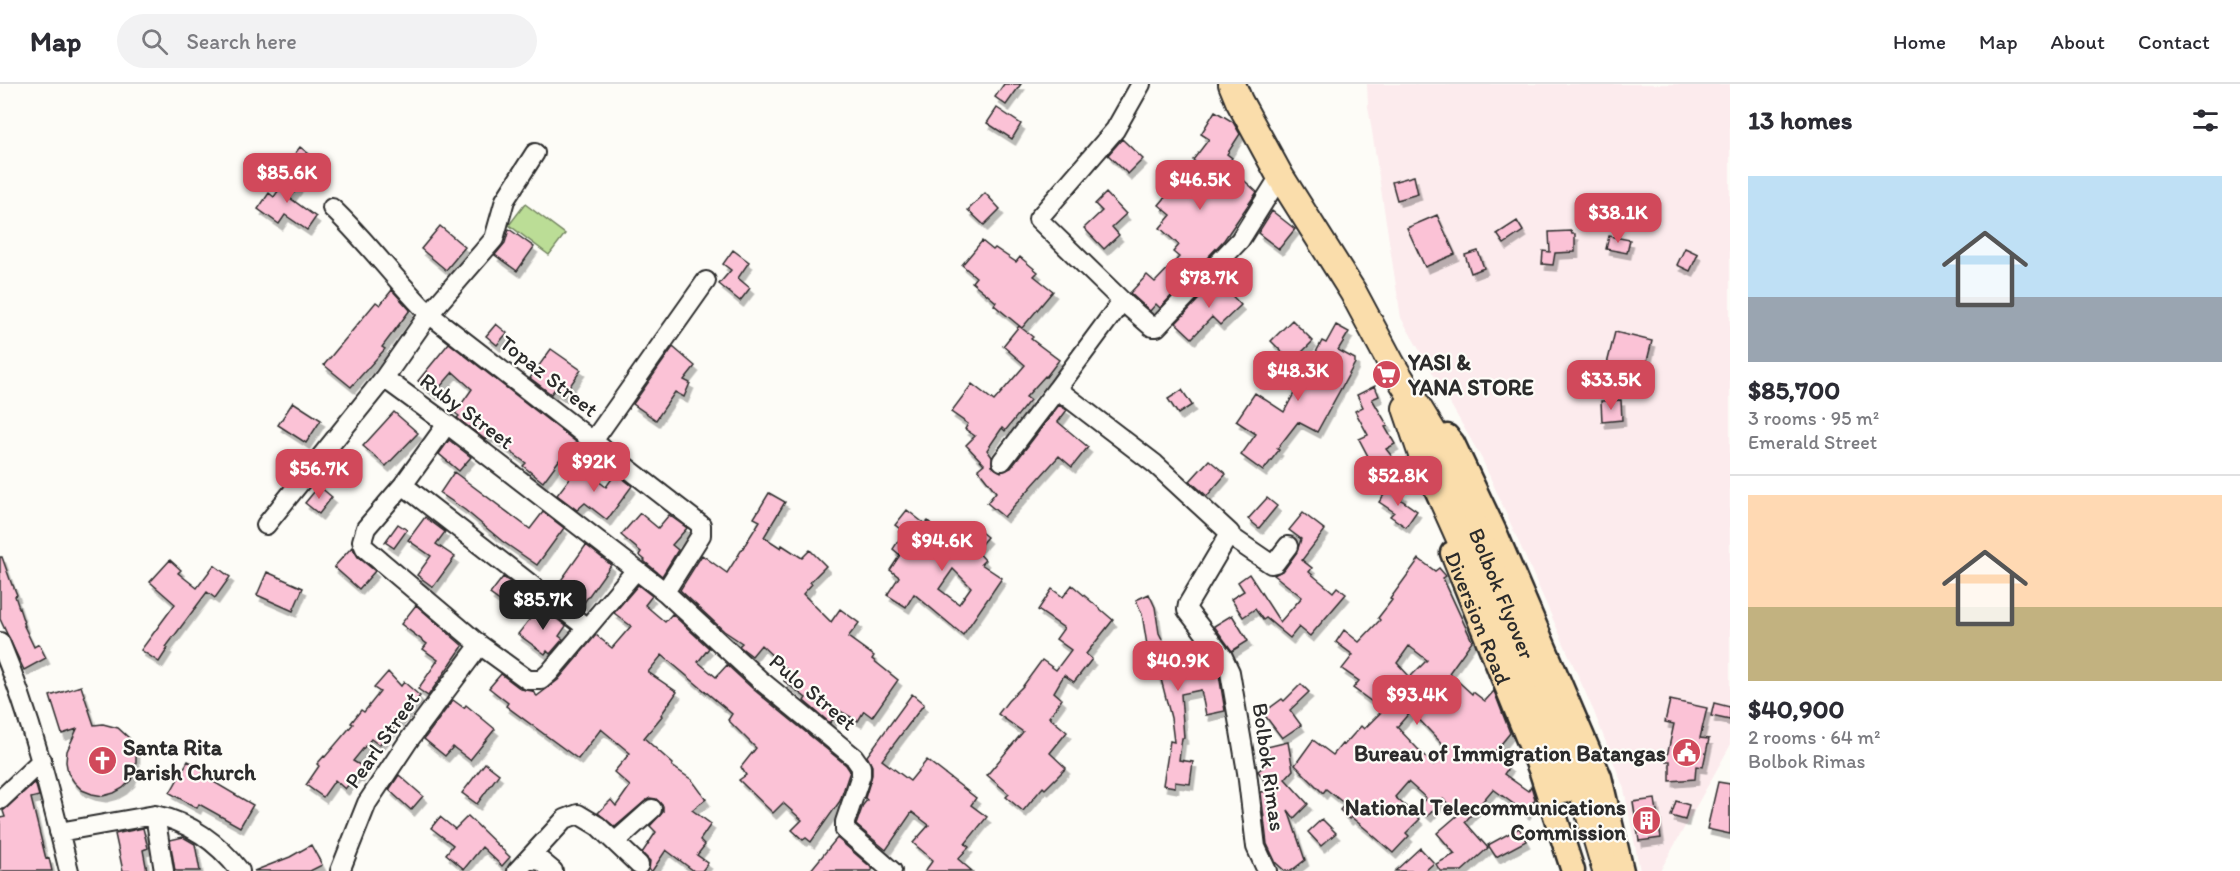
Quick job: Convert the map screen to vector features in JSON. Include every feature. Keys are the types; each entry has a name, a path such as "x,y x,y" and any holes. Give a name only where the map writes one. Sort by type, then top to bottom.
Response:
{"highway":[{"name":"Diversion Road","path":"1232,84 1280,176 1353,292 1390,363"},
{"name":"Bolbok Flyover","path":"1390,363 1421,452 1468,535 1580,782 1606,871"},
{"name":"Bolbok Flyover","path":"1468,535 1563,787 1588,871"}],"main road":[{"name":"Diversion Road","path":"1390,363 1414,460 1541,772 1573,871"},
{"name":"Diversion Road","path":"1390,363 1453,443 1497,536 1600,777 1622,871"}],"street":[{"path":"1141,84 1115,130 1038,219 1152,327 1157,327 1240,240 1280,176"},
{"path":"266,525 384,378 429,314 494,239 505,200 535,153"},
{"name":"Topaz Street","path":"332,208 353,228 429,314 701,525 701,535 664,592"},
{"path":"593,441 706,281"},
{"path":"1002,461 1122,301"},
{"name":"Ruby Street","path":"384,378 636,570"},
{"path":"1057,389 1155,464 1228,531 1230,536 1271,564 1278,560 1288,546"},
{"path":"447,424 403,485 366,528 362,541 365,548 480,645 528,680 536,681 545,677 636,570"},
{"path":"403,485 587,628"},
{"name":"Bolbok Rimas","path":"1230,536 1188,604 1187,610 1222,657 1230,672 1246,762 1256,847 1267,871"},
{"name":"Pulo Street","path":"636,570 664,592 760,680 855,757 861,767 861,775 845,822 845,830 892,871"},
{"path":"0,642 17,683 42,760 69,871"},
{"name":"Pearl Street","path":"339,871 367,803 409,740 480,645"},
{"path":"0,800 42,760"},
{"path":"615,842 652,809"},
{"path":"522,865 561,823 578,814 598,826 639,866"},
{"path":"59,832 156,815 170,818 211,841 240,871"},
{"path":"156,815 164,871"},
{"path":"522,865 541,861 553,871"}],"shaded area":[{"path":"1367,84 1730,84 1730,746 1660,871 1640,871 1624,789 1594,712 1482,459 1401,318 1368,106"}],"green space":[{"path":"525,204 565,234 549,255 509,225"}],"building":[{"path":"1004,84 1021,84 1006,105 995,97"},
{"path":"997,108 1021,124 1012,139 987,123"},
{"path":"1215,111 1233,122 1240,134 1227,154 1232,158 1227,165 1257,192 1224,240 1160,308 1156,304 1150,311 1130,293 1147,275 1155,282 1179,257 1173,252 1179,245 1160,228 1171,215 1159,205 1195,162 1193,160 1209,139 1201,134"},
{"path":"1122,139 1143,159 1128,174 1108,155"},
{"path":"300,147 313,157 300,174 287,164"},
{"path":"291,172 303,180 290,198 316,217 307,230 285,215 279,224 258,209 269,193 274,197"},
{"path":"1414,176 1418,194 1397,200 1392,182"},
{"path":"985,193 1000,209 984,225 968,210"},
{"path":"1106,193 1126,214 1112,227 1119,235 1104,249 1084,228 1102,211 1095,204"},
{"path":"1272,211 1295,229 1279,249 1258,233"},
{"path":"1437,215 1455,254 1425,267 1407,228"},
{"path":"1517,221 1523,231 1504,244 1497,234"},
{"path":"440,226 465,247 446,270 421,249"},
{"path":"509,229 534,247 517,271 495,255 505,243"},
{"path":"1571,231 1575,234 1575,252 1555,253 1553,265 1542,264 1543,251 1550,252 1549,232"},
{"path":"1609,236 1630,240 1627,253 1606,249"},
{"path":"982,241 993,250 995,248 1016,262 1020,257 1038,272 1034,276 1053,291 1022,328 994,305 996,302 972,282 976,277 962,265"},
{"path":"1685,248 1698,254 1690,271 1677,265"},
{"path":"733,250 749,262 738,278 750,288 740,301 719,284 731,270 723,264"},
{"path":"1478,251 1484,268 1471,273 1465,255"},
{"path":"1217,280 1241,305 1220,325 1212,317 1192,338 1176,323"},
{"path":"392,290 410,310 382,347 385,349 351,387 324,365 376,302 380,305"},
{"path":"1292,320 1313,341 1292,362 1271,341"},
{"path":"496,324 507,333 497,345 486,336"},
{"path":"1336,325 1349,332 1338,350 1355,359 1355,363 1317,432 1298,422 1263,471 1241,455 1256,434 1236,421 1255,393 1284,412 1322,341 1326,343"},
{"path":"1019,326 1033,337 1031,339 1059,360 1026,397 1030,400 1005,431 1002,428 987,450 992,457 992,466 1001,472 1011,468 1059,405 1067,410 1058,422 1088,447 1072,467 1059,456 1004,517 987,503 996,492 978,469 984,464 966,445 975,436 965,429 968,424 951,412 972,384 994,401 1025,365 1003,346"},
{"path":"1615,332 1652,341 1641,385 1604,376"},
{"path":"449,343 576,442 543,482 523,466 526,463 489,436 486,440 457,418 459,416 455,413 472,389 453,372 434,394 418,381"},
{"path":"673,347 695,366 684,380 690,383 684,397 675,392 656,420 633,404"},
{"path":"551,349 581,370 563,396 554,390 551,394 530,378"},
{"path":"1375,386 1379,396 1372,399 1388,426 1385,427 1395,444 1386,449 1398,464 1368,479 1361,464 1370,460 1359,439 1368,435 1355,411 1363,407 1357,395"},
{"path":"1182,390 1192,405 1178,414 1168,399"},
{"path":"1621,400 1622,420 1602,422 1601,401"},
{"path":"293,402 321,420 306,443 278,425"},
{"path":"394,412 418,433 386,466 363,446"},
{"path":"449,440 471,457 459,471 439,454"},
{"path":"1209,460 1226,474 1207,496 1190,481"},
{"path":"579,466 606,487 616,473 632,486 607,520 585,503 577,510 557,495"},
{"path":"454,472 530,529 543,512 564,528 537,565 440,493"},
{"path":"319,486 332,497 319,514 305,503"},
{"path":"1390,486 1403,494 1400,499 1417,511 1406,527 1390,516 1394,512 1379,502"},
{"path":"769,493 785,502 764,537 802,558 810,550 826,566 810,582 812,584 803,594 831,622 840,609 859,623 848,637 874,656 872,659 898,680 872,717 864,711 858,721 840,711 830,723 804,701 806,698 784,681 790,672 761,645 752,656 739,646 742,643 724,631 680,590 702,555 727,573 760,521 754,518"},
{"path":"1267,498 1277,506 1259,528 1248,519"},
{"path":"907,510 925,524 928,521 953,545 962,536 966,539 976,528 987,537 976,550 985,560 981,564 1002,578 963,635 914,594 906,607 887,595 899,577 890,570 900,555 893,549 904,532 895,525","holes":["953,569 971,587 959,604 939,589"]},
{"path":"640,513 658,528 669,515 687,528 672,545 678,550 662,576 644,561 639,555 641,552 621,535"},
{"path":"1303,513 1325,530 1302,560 1312,568 1309,572 1333,592 1337,587 1346,594 1310,636 1299,627 1290,638 1266,618 1263,620 1255,609 1243,617 1231,599 1244,591 1238,582 1249,574 1280,622 1302,597 1274,575 1284,570 1297,552 1301,539 1289,530"},
{"path":"425,517 445,532 436,544 455,557 433,587 417,575 431,556 408,540"},
{"path":"398,524 407,530 394,548 385,542"},
{"path":"586,545 611,565 583,604 557,586"},
{"path":"352,547 358,557 375,571 359,589 334,567"},
{"path":"0,557 2,557 17,595 15,596 24,626 34,647 39,644 46,658 24,670 0,619"},
{"path":"1419,559 1435,571 1439,568 1446,576 1443,578 1472,641 1449,673 1472,694 1473,692 1485,701 1494,691 1510,733 1493,754 1509,767 1504,774 1528,791 1531,786 1535,799 1526,813 1493,789 1465,822 1488,848 1462,871 1440,871 1436,864 1455,854 1437,833 1459,814 1443,799 1428,816 1418,807 1426,798 1408,782 1395,797 1420,819 1406,833 1409,836 1393,853 1340,810 1345,804 1326,789 1323,793 1295,765 1313,740 1333,755 1361,726 1364,729 1383,710 1353,688 1359,681 1342,669 1353,655 1336,642 1344,630 1359,642 1380,620 1378,618 1392,600 1390,599","holes":["1409,646 1427,660 1410,677 1397,663","1411,711 1447,749 1433,765 1397,727"]},
{"path":"170,560 181,570 178,573 197,588 214,565 230,577 215,598 207,592 166,647 168,648 159,662 141,650 175,604 150,582"},
{"path":"267,572 303,588 293,611 257,595"},
{"path":"503,577 523,592 511,609 490,594"},
{"path":"638,585 652,596 645,605 665,622 672,614 709,648 698,662 716,677 727,665 846,765 850,771 840,801 811,842 806,838 803,840 792,830 802,820 783,803 773,813 739,780 746,775 741,767 756,748 728,720 732,714 662,655 648,672 677,692 662,716 644,738 673,764 672,766 692,780 706,799 692,810 711,824 700,840 705,845 697,855 708,863 702,871 694,871 666,850 652,871 649,870 650,861 642,853 656,832 650,826 663,812 663,806 656,799 650,798 645,801 615,827 598,813 611,800 616,806 630,786 614,772 630,753 601,729 578,759 506,706 508,703 489,688 501,674 521,689 532,691 537,696 558,680 596,635 612,648 631,626 614,613"},
{"path":"1072,585 1113,620 1086,654 1092,659 1074,682 1064,675 1054,692 1062,699 1049,717 1067,732 1050,753 1066,768 1045,789 1043,787 1023,811 1006,797 1009,794 987,775 1023,732 998,714 1042,660 1056,670 1071,650 1056,639 1064,628 1038,610 1052,589 1063,597"},
{"path":"1149,594 1155,607 1159,633 1173,661 1177,675 1216,668 1225,711 1206,715 1201,690 1181,694 1184,738 1182,738 1179,760 1193,762 1190,784 1175,782 1175,787 1163,785 1170,741 1174,742 1171,718 1161,679 1158,679 1147,645 1142,614 1136,600"},
{"path":"416,605 463,646 428,696 418,689 438,660 423,649 427,644 401,624"},
{"path":"540,606 566,626 559,636 563,639 550,654 547,651 545,654 518,634"},
{"path":"1232,615 1248,641 1232,651 1214,626"},
{"path":"388,672 401,686 404,682 420,696 379,745 371,739 353,761 365,768 360,777 357,775 345,789 335,780 323,797 306,785 319,766 317,764 353,724 351,723 361,710 364,712 380,692 374,688"},
{"path":"1301,684 1309,692 1290,710 1301,725 1282,738 1263,713 1282,699 1284,701"},
{"name":"Santa Rita Parish Church","path":"81,686 94,725 103,724 118,728 129,738 136,751 136,766 131,780 123,788 103,796 82,790 68,773 67,751 77,729 62,734 50,696"},
{"path":"912,694 924,704 882,760 910,781 927,760 976,798 971,805 987,817 965,844 969,847 958,859 972,871 925,871 933,860 913,843 929,825 912,812 886,850 856,825 867,800 865,798 872,775 872,766 867,756"},
{"path":"453,700 464,708 466,705 495,729 470,760 453,747 445,756 424,739"},
{"path":"1670,700 1707,708 1700,738 1709,739 1703,767 1696,766 1695,779 1670,781 1670,761 1666,761 1674,724 1665,722"},
{"path":"1714,703 1730,707 1730,720 1711,716"},
{"path":"1288,742 1293,770 1285,779 1308,804 1294,818 1288,810 1305,860 1291,871 1285,871 1276,863 1267,844 1261,792 1271,791 1258,771 1270,762 1267,747"},
{"path":"188,761 215,775 212,781 253,805 240,827 199,804 197,808 170,793"},
{"path":"485,763 499,774 477,804 462,793"},
{"path":"399,775 423,796 411,810 389,790"},
{"path":"35,782 39,796 31,798 46,859 49,858 52,871 0,871 0,818 5,817 3,811"},
{"path":"1718,782 1730,784 1730,834 1707,829"},
{"name":"National Telecommunications Commission","path":"1655,799 1661,838 1639,841 1633,802"},
{"path":"1676,801 1689,805 1685,820 1671,816"},
{"path":"468,816 510,857 502,866 482,847 464,869 446,854 453,845 431,828 440,817 455,829"},
{"path":"1322,819 1336,833 1321,846 1308,832"},
{"path":"143,828 148,848 143,850 147,871 123,871 115,834"},
{"path":"1519,828 1526,841 1496,857 1488,845"},
{"path":"183,837 195,844 200,871 175,871 170,840"},
{"path":"837,838 873,869 871,871 810,871"},
{"path":"311,845 322,865 310,871 254,871 290,857"},
{"path":"1420,848 1434,863 1425,871 1395,871"}],"place":[{"name":"YASI & YANA STORE","path":"1387,375"},
{"name":"Bureau of Immigration Batangas","path":"1687,753"},
{"name":"Santa Rita Parish Church","path":"102,760"},
{"name":"National Telecommunications Commission","path":"1647,820"}]}
